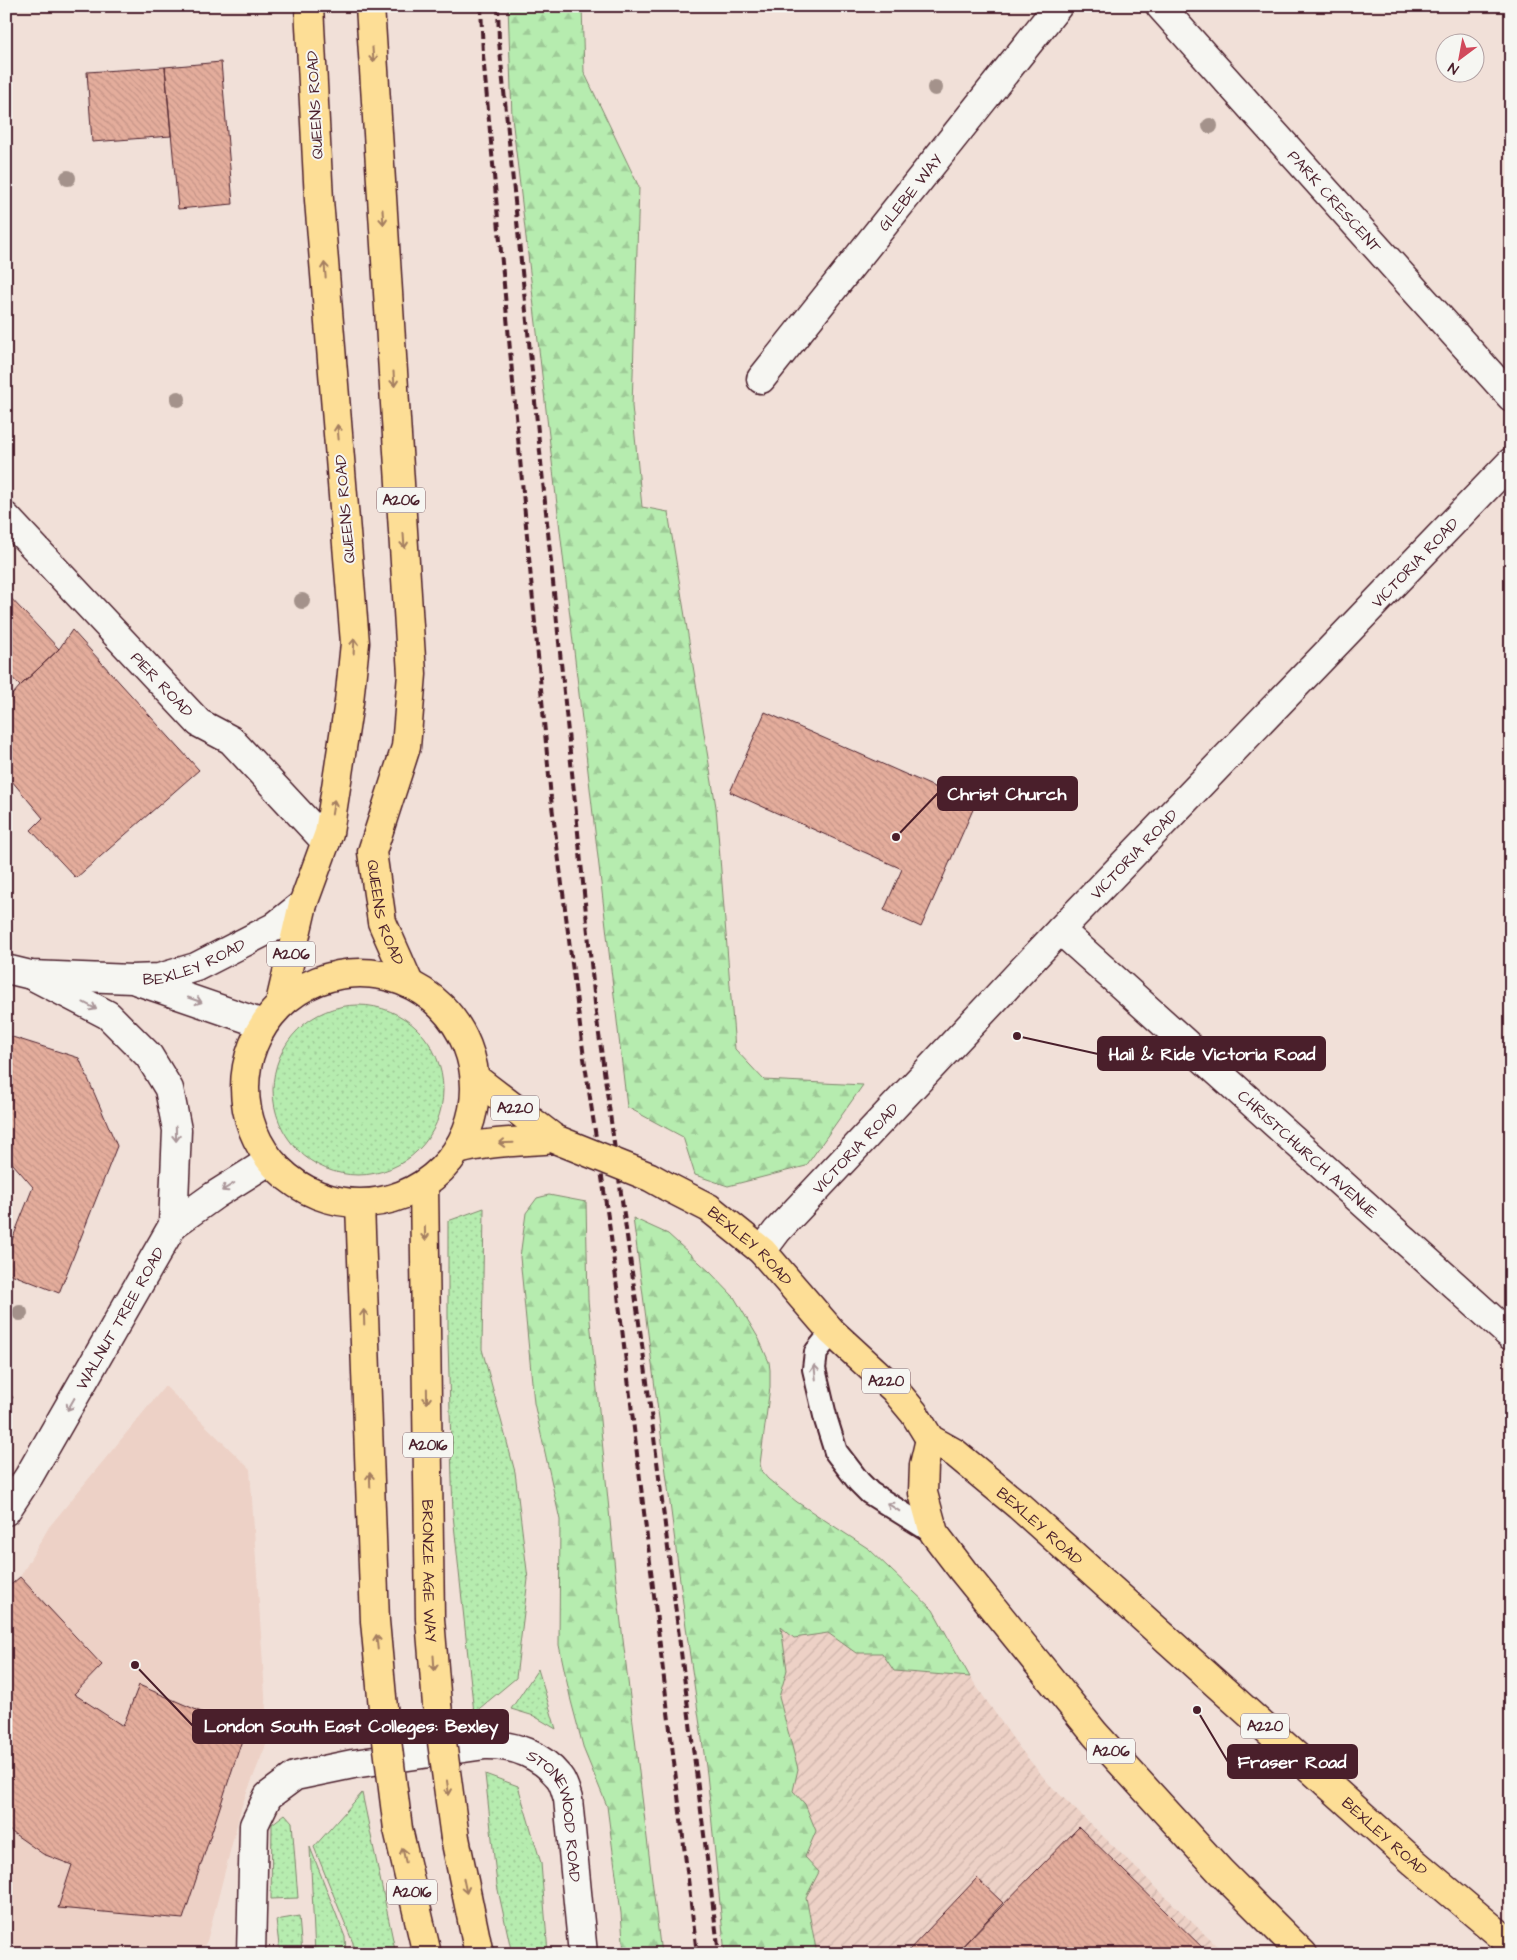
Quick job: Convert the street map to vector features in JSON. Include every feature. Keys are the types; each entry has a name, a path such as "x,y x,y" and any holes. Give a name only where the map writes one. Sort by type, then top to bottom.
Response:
{"main road":[{"name":"QUEENS ROAD","path":"269,1161 247,1118 245,1069 271,1014 303,904 329,833 349,702 355,643 319,200 309,6"},
{"name":"QUEENS ROAD","path":"370,6 412,674 406,747 372,852 382,922 409,983"},
{"path":"269,1161 295,1184 326,1199 360,1204 394,1199 424,1185 443,1169 458,1150 472,1115 475,1078 464,1039 442,1007 409,983 370,972 328,977 306,986 271,1014"},
{"name":"BEXLEY ROAD","path":"475,1078 555,1139 650,1177 709,1208 762,1251 832,1332 894,1389 914,1414 930,1439 955,1453 1020,1506 1414,1862 1511,1944"},
{"name":"BEXLEY ROAD","path":"458,1150 489,1143 506,1144 555,1139"},
{"name":"BRONZE AGE WAY","path":"424,1185 430,1619 436,1705 454,1838 479,1954"},
{"name":"A2016","path":"360,1204 375,1621 398,1830 427,1954"},
{"name":"A206","path":"930,1439 924,1465 923,1493 934,1533 963,1572 1095,1734 1220,1871 1303,1954"}],"street":[{"name":"GLEBE WAY","path":"761,379 1058,6"},
{"name":"PARK CRESCENT","path":"1160,6 1511,397"},
{"name":"VICTORIA ROAD","path":"762,1251 784,1224 1060,930 1511,462"},
{"name":"PIER ROAD","path":"6,517 198,722 231,740 326,842"},
{"name":"BEXLEY ROAD","path":"19,972 132,979 159,978 196,967 274,927 303,904"},
{"name":"CHRISTCHURCH AVENUE","path":"1060,930 1511,1336"},
{"path":"19,972 108,1015 149,1056 169,1090 177,1130 173,1225"},
{"name":"BEXLEY ROAD","path":"132,979 271,1014"},
{"name":"WALNUT TREE ROAD","path":"6,1511 29,1476 173,1225 215,1195 269,1161"},
{"name":"STONEWOOD ROAD","path":"251,1954 254,1825 268,1796 295,1776 353,1764 486,1744 503,1744 535,1755 560,1778 568,1799 583,1954"}],"lane":[{"path":"832,1332 816,1352 814,1369 836,1452 858,1482 870,1493 934,1533"}],"shaded area":[{"path":"165,1386 250,1469 268,1740 242,1805 207,1941 199,1954 6,1954 6,1589 20,1577 49,1527"},
{"path":"739,1602 933,1610 970,1677 1018,1746 1049,1784 1225,1954 785,1954"}],"green space":[{"path":"508,6 582,6 584,72 639,187 632,406 642,507 668,512 716,807 735,1049 764,1080 863,1085 806,1166 728,1186 695,1175 683,1137 627,1107 512,117"},
{"path":"358,1005 383,1009 398,1015 412,1024 424,1036 433,1050 439,1065 443,1090 439,1115 433,1130 424,1144 412,1156 398,1165 383,1171 358,1175 333,1171 318,1165 304,1156 292,1144 283,1130 277,1115 273,1090 277,1065 283,1050 292,1036 304,1024 318,1015 333,1009"},
{"path":"549,1195 586,1202 588,1300 617,1590 661,1954 624,1954 621,1913 607,1806 584,1750 559,1645 560,1520 534,1403 520,1257 526,1213 537,1198"},
{"path":"484,1208 482,1349 515,1472 528,1579 516,1678 474,1713 453,1515 448,1342 448,1221"},
{"path":"633,1218 668,1234 710,1272 734,1297 759,1339 769,1362 770,1370 770,1387 760,1464 762,1472 797,1502 869,1549 933,1610 970,1677 894,1671 882,1653 856,1653 828,1633 794,1638 781,1627 787,1670 779,1697 798,1769 793,1791 805,1804 816,1831 805,1857 819,1872 806,1897 817,1954 725,1954 707,1774"},
{"path":"538,1669 556,1729 534,1716 511,1709"},
{"path":"485,1774 518,1786 541,1863 548,1954 512,1954 497,1885"},
{"path":"362,1793 396,1954 354,1954 353,1943 314,1847"},
{"path":"285,1814 292,1822 298,1898 271,1899 272,1824"},
{"path":"310,1847 345,1937 346,1954 315,1954"},
{"path":"299,1916 302,1954 280,1954 276,1920"}],"building":[{"path":"48,6 60,6 59,10"},
{"path":"221,62 233,204 178,209 165,67"},
{"path":"165,67 171,136 92,142 87,72"},
{"path":"6,593 59,649 20,686 6,671"},
{"path":"72,630 199,770 76,878 31,830 43,818 6,774 6,702 59,649"},
{"path":"765,712 975,805 921,927 884,910 902,869 730,792"},
{"path":"6,1035 79,1058 117,1146 59,1293 6,1272 6,1255 33,1187 13,1164 6,1151"},
{"path":"6,1394 13,1397 6,1408"},
{"path":"20,1577 102,1665 74,1694 123,1726 139,1685 245,1731 183,1919 58,1908 72,1865 43,1854 6,1828 6,1589"},
{"path":"1079,1827 1209,1954 955,1954"},
{"path":"977,1878 1003,1903 955,1954 913,1954 909,1950"}],"railway":[{"path":"481,6 483,55 551,798 584,1058 611,1237 697,1954"},
{"path":"498,6 499,41 596,1013 645,1366 719,1954"}],"place":[{"name":"Christ Church","path":"896,837"},
{"name":"Hail & Ride Victoria Road","path":"1017,1036"},
{"name":"London South East Colleges: Bexley","path":"135,1665"},
{"name":"Fraser Road","path":"1197,1710"}]}
